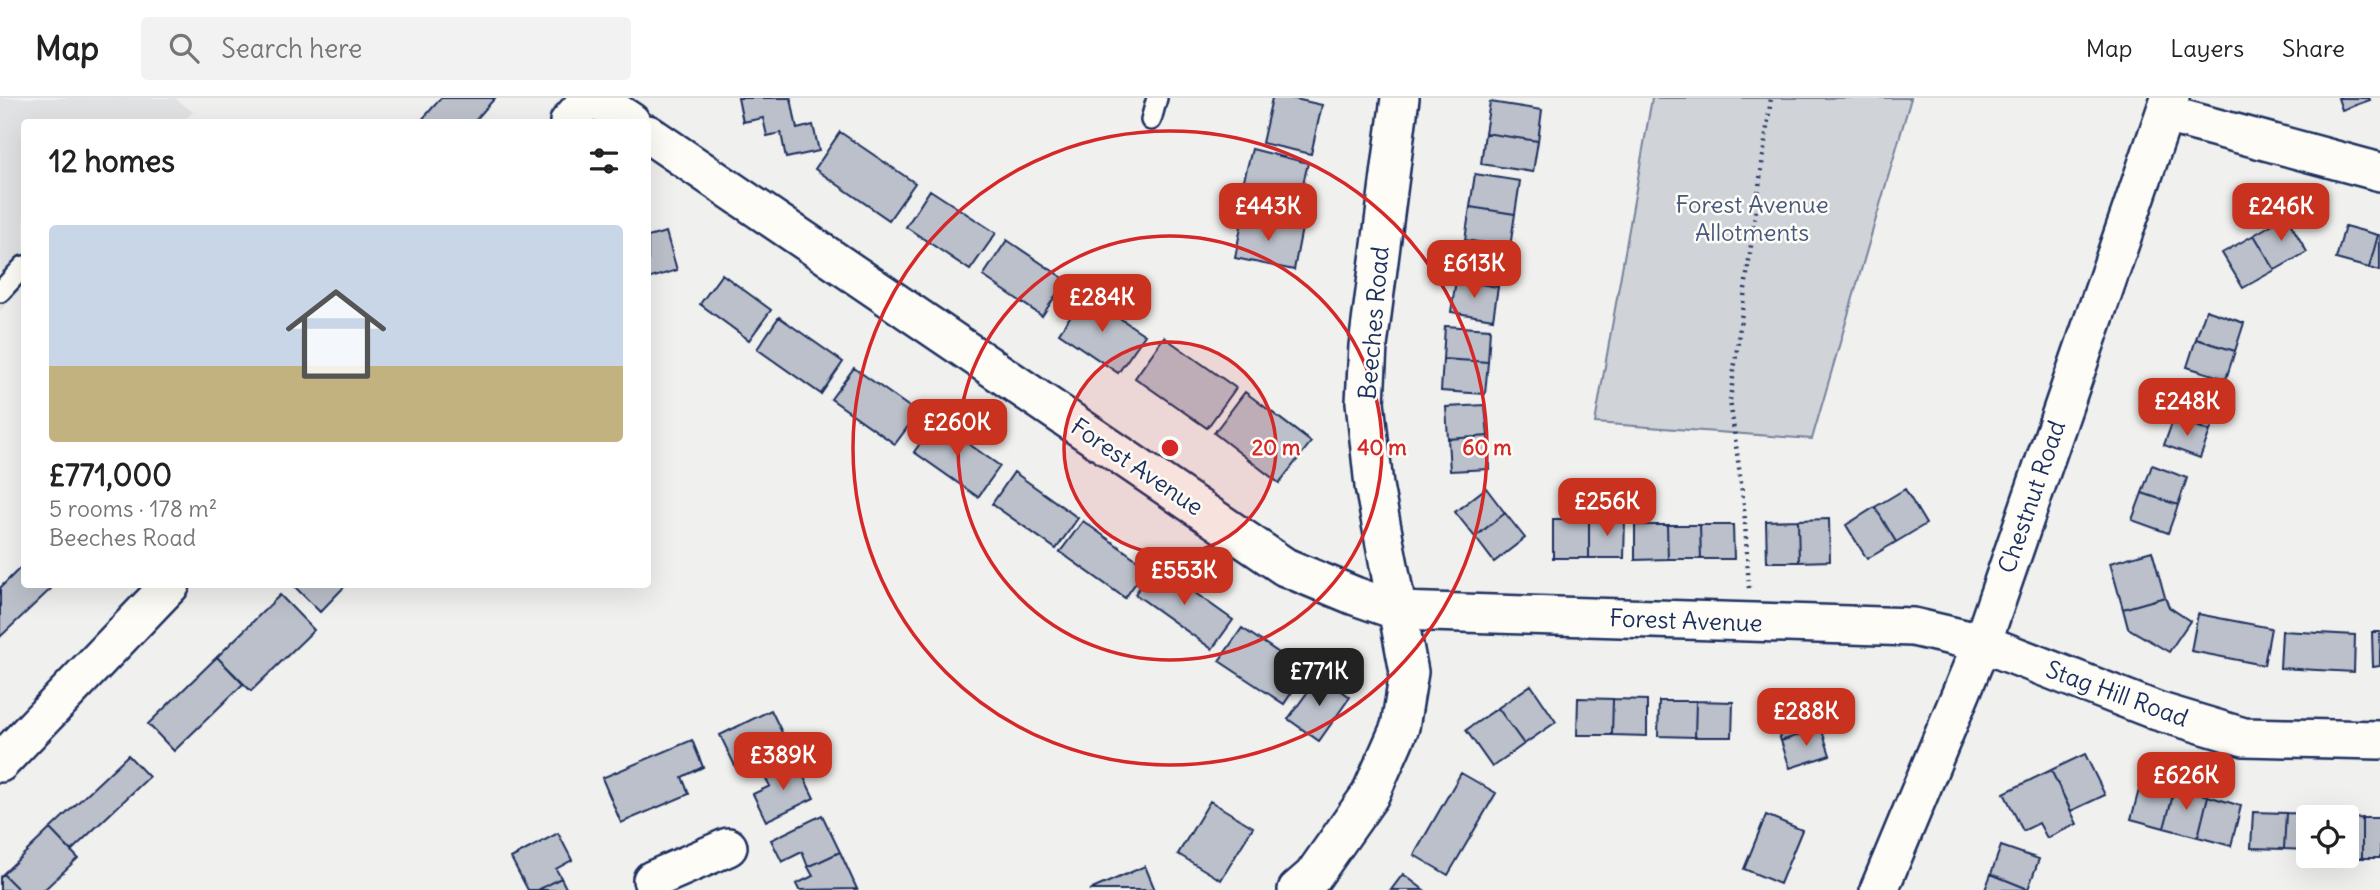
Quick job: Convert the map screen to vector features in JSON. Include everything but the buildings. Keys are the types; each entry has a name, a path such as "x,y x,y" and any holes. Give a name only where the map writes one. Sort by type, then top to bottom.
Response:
{"street":[{"path":"572,119 590,98"},
{"path":"595,98 626,119"},
{"name":"Beeches Road","path":"1297,890 1313,876 1370,795 1400,727 1409,673 1374,486 1365,402 1368,346 1401,98"},
{"path":"2167,106 2380,172"},
{"name":"Chestnut Road","path":"1879,890 1982,643 2167,106"},
{"name":"Forest Avenue","path":"651,136 1285,567 1355,596 1398,611 1913,627 1982,643"},
{"path":"0,763 167,588"},
{"name":"Stag Hill Road","path":"1982,643 2157,711 2244,737 2380,740"},
{"path":"652,880 699,876 728,847"}],"lane":[{"path":"1152,120 1157,98"},
{"path":"0,292 21,269"}],"path":[{"path":"1752,624 1744,506 1730,400 1770,98"}],"shaded area":[{"path":"0,98 175,98 193,112 185,119 21,119 21,289 0,311"}],"green space":[{"name":"Forest Avenue Allotments","path":"1652,98 1911,98 1812,439 1595,423"}]}
